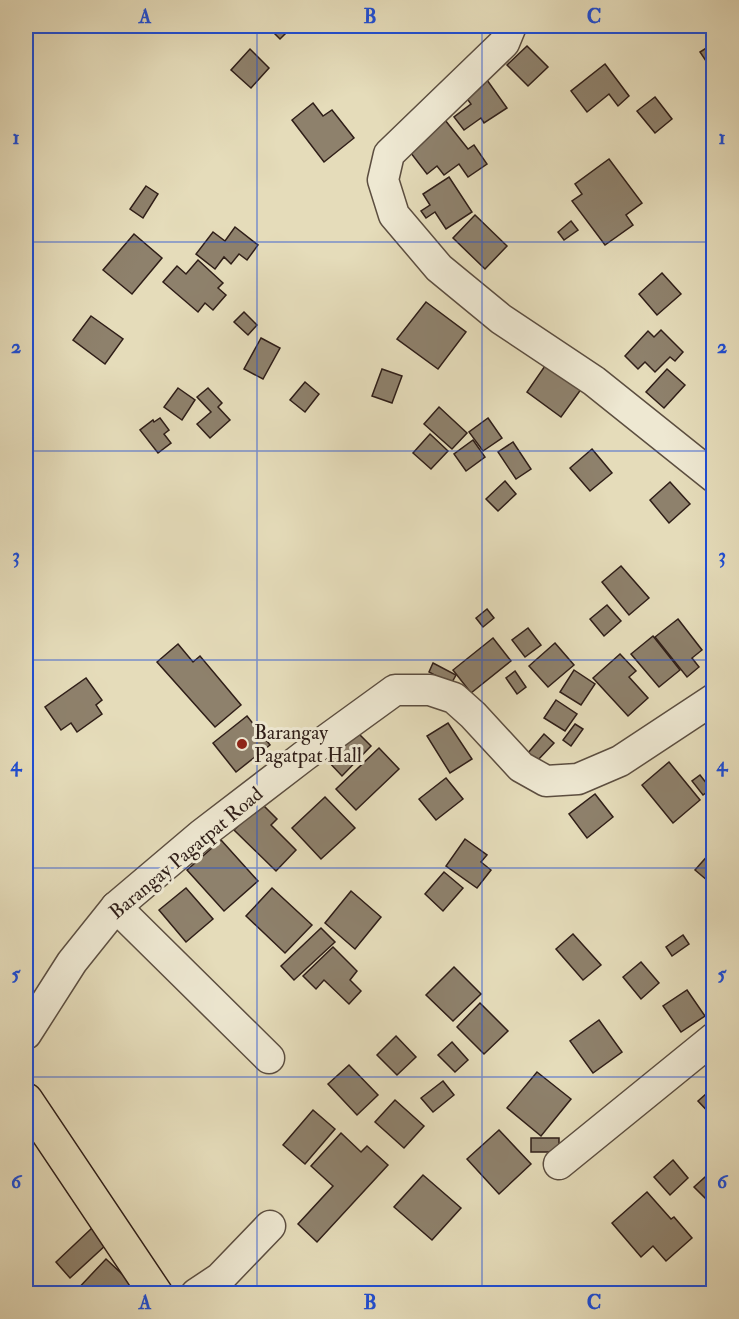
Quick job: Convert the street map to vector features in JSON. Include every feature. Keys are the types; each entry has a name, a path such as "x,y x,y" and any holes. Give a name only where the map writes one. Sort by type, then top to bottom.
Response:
{"main road":[{"path":"26,1100 156,1293"}],"street":[{"path":"511,26 504,43 389,154 383,180 394,215 439,268 501,319 594,381 714,477"},
{"name":"Barangay Pagatpat Road","path":"26,1034 72,962 116,907 248,799 395,690 430,690 454,698 521,767 546,781 578,779 620,761 714,699"},
{"path":"116,907 269,1058"},
{"path":"559,1164 714,1038"},
{"path":"196,1293 220,1278 270,1226"}],"building":[{"path":"275,26 291,28 280,39 271,30"},
{"path":"714,43 714,73 700,52"},
{"path":"527,46 548,67 528,86 507,65"},
{"path":"250,49 269,68 251,88 231,70"},
{"path":"605,64 629,96 618,106 609,94 587,112 571,91"},
{"path":"482,73 507,108 484,123 481,118 464,130 454,117 471,104 460,89"},
{"path":"655,97 672,119 655,133 637,111"},
{"path":"313,103 323,116 332,110 354,138 324,162 292,120"},
{"path":"445,120 468,149 474,145 487,164 468,177 459,164 444,175 437,166 427,174 407,148"},
{"path":"609,159 642,203 626,215 633,225 605,245 572,201 582,194 575,184"},
{"path":"449,177 472,212 446,229 435,212 426,218 421,211 430,205 423,194"},
{"path":"146,186 158,194 143,218 130,209"},
{"path":"475,215 507,246 485,269 453,238"},
{"path":"571,221 578,230 564,240 558,232"},
{"path":"235,227 258,245 247,260 239,254 231,264 224,257 215,269 196,254 213,232 225,241"},
{"path":"134,234 162,258 132,294 103,270"},
{"path":"198,260 223,283 218,288 226,295 213,310 205,303 198,312 163,282 177,266 186,274"},
{"path":"662,273 681,294 657,315 639,294"},
{"path":"426,302 466,332 438,369 397,339"},
{"path":"244,312 257,325 248,335 234,322"},
{"path":"91,316 123,339 105,364 73,340"},
{"path":"661,330 683,352 675,361 670,357 655,372 645,362 638,369 625,356 648,331 654,337"},
{"path":"261,338 280,348 263,379 244,369"},
{"path":"547,363 582,388 561,417 527,392"},
{"path":"382,369 402,376 392,403 372,396"},
{"path":"667,369 685,385 664,408 646,392"},
{"path":"305,382 319,394 305,412 290,400"},
{"path":"178,388 195,400 182,420 164,407"},
{"path":"208,388 222,403 218,407 230,420 210,438 197,424 211,412 197,397"},
{"path":"439,407 467,433 452,449 424,424"},
{"path":"160,418 169,430 164,434 171,443 158,453 140,430 153,420 154,422"},
{"path":"488,418 502,438 483,451 469,432"},
{"path":"430,434 448,451 431,469 413,453"},
{"path":"473,440 485,457 466,471 454,454"},
{"path":"513,442 531,469 516,479 498,452"},
{"path":"592,449 612,473 590,491 570,468"},
{"path":"505,481 516,494 498,511 486,499"},
{"path":"670,482 690,504 669,523 650,500"},
{"path":"621,566 649,598 629,615 602,582"},
{"path":"607,605 621,621 604,636 590,619"},
{"path":"487,609 494,618 483,627 476,618"},
{"path":"678,619 702,650 692,658 699,667 687,677 655,637"},
{"path":"528,628 541,645 525,657 512,640"},
{"path":"653,636 680,670 659,687 631,654"},
{"path":"493,638 511,661 471,693 453,670"},
{"path":"555,643 574,665 548,687 529,666"},
{"path":"178,644 193,662 200,656 241,705 215,727 157,662"},
{"path":"620,654 636,671 629,677 648,698 628,716 593,678"},
{"path":"433,663 456,675 451,684 429,672"},
{"path":"574,670 595,684 581,705 560,692"},
{"path":"515,671 526,687 517,694 506,678"},
{"path":"86,678 102,700 96,705 102,714 77,732 71,723 61,730 45,707"},
{"path":"556,700 577,714 565,731 544,718"},
{"name":"Barangay Pagatpat Hall","path":"247,716 270,745 236,772 213,743"},
{"path":"448,723 472,759 450,773 427,736"},
{"path":"575,724 583,729 571,746 563,740"},
{"path":"355,730 371,746 342,776 326,759"},
{"path":"544,734 554,743 537,761 528,753"},
{"path":"379,748 399,769 356,810 336,789"},
{"path":"669,762 700,800 673,823 642,785"},
{"path":"700,775 711,789 703,795 692,781"},
{"path":"446,778 463,799 436,820 419,799"},
{"path":"595,794 613,817 587,838 569,814"},
{"path":"325,797 355,828 321,859 292,828"},
{"path":"262,804 277,819 271,825 296,850 276,871 234,830"},
{"path":"465,839 487,855 481,862 491,870 477,888 446,866"},
{"path":"221,840 258,881 224,911 187,870"},
{"path":"710,853 714,856 714,874 708,881 695,870"},
{"path":"444,872 463,888 443,911 425,894"},
{"path":"186,888 213,919 186,942 159,910"},
{"path":"272,888 312,925 285,953 246,916"},
{"path":"351,891 381,917 355,949 325,923"},
{"path":"321,928 335,942 294,980 281,966"},
{"path":"573,934 601,965 583,980 556,949"},
{"path":"683,935 689,944 672,956 666,947"},
{"path":"333,947 357,971 350,980 361,991 349,1004 324,980 316,989 303,976"},
{"path":"641,962 659,983 641,999 623,977"},
{"path":"454,967 481,994 453,1021 426,995"},
{"path":"687,990 705,1016 681,1032 663,1006"},
{"path":"480,1003 508,1031 484,1054 457,1027"},
{"path":"599,1020 622,1052 593,1073 570,1041"},
{"path":"396,1036 416,1057 397,1075 377,1055"},
{"path":"452,1042 468,1060 455,1072 438,1055"},
{"path":"349,1065 378,1095 357,1115 328,1084"},
{"path":"537,1072 571,1099 541,1136 507,1108"},
{"path":"443,1081 454,1095 433,1112 421,1098"},
{"path":"714,1087 714,1118 698,1101"},
{"path":"395,1100 424,1126 404,1148 375,1122"},
{"path":"313,1110 335,1129 305,1164 283,1145"},
{"path":"499,1130 531,1164 499,1194 467,1159"},
{"path":"341,1133 361,1152 367,1146 388,1165 317,1242 298,1224 333,1186 311,1166"},
{"path":"531,1138 559,1138 559,1152 531,1152"},
{"path":"673,1160 688,1178 670,1195 654,1177"},
{"path":"714,1169 714,1207 694,1187"},
{"path":"423,1175 461,1208 432,1240 394,1207"},
{"path":"647,1192 671,1219 674,1217 692,1238 666,1261 653,1246 641,1257 612,1223"},
{"path":"92,1228 107,1244 70,1278 56,1262"},
{"path":"106,1259 135,1286 127,1294 73,1294"}],"place":[{"name":"Barangay Pagatpat Hall","path":"242,744"}]}
